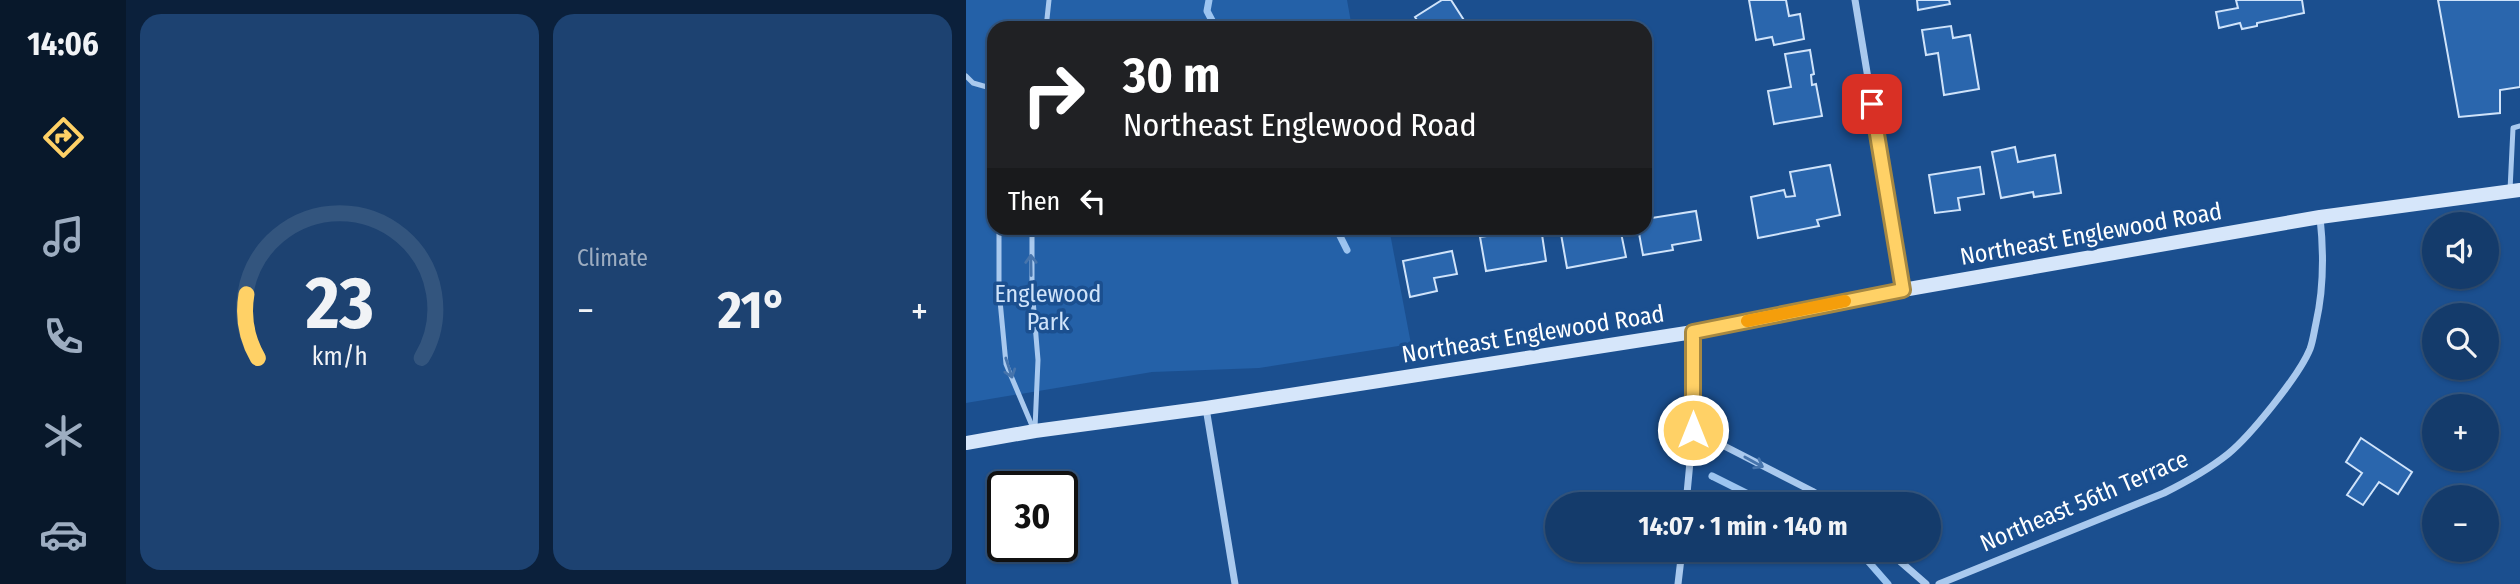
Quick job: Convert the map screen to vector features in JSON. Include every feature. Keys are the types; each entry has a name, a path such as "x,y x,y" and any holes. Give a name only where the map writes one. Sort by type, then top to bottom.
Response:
{"main road":[{"name":"Northeast Englewood Road","path":"966,443 1693,332 1903,290 2320,217 2515,191"}],"street":[{"path":"1855,0 1903,290"},
{"name":"Northeast 56th Terrace","path":"1939,584 2164,493 2191,479 2229,453 2288,384 2309,349 2322,294 2323,246 2320,217"},
{"path":"1687,492 1693,430 1693,332"},
{"path":"1206,408 1236,584"},
{"path":"1693,430 1814,492"},
{"path":"1678,584 1681,562"},
{"path":"1901,562 1926,584"}],"lane":[{"path":"1047,21 1049,0"},
{"path":"966,76 973,83 987,87"},
{"path":"2515,191 2513,128 2520,126"},
{"path":"999,235 999,290 1006,364 1035,431"},
{"path":"1031,235 1038,360 1035,431"}],"green space":[{"name":"Englewood Park","path":"966,0 1347,0 1351,21 987,21 987,235 1390,235 1411,344 1259,368 1152,372 966,403"}],"building":[{"path":"1442,0 1451,0 1464,21 1418,21 1415,17"},
{"path":"1749,0 1786,0 1789,16 1800,14 1804,39 1774,45 1772,37 1756,40"},
{"path":"1917,0 1949,0 1950,4 1918,10"},
{"path":"2236,0 2302,0 2304,13 2242,29 2240,23 2219,28 2216,12 2238,8"},
{"path":"2438,0 2520,0 2520,87 2500,90 2500,113 2459,117"},
{"path":"1951,26 1953,38 1970,35 1979,89 1944,95 1938,53 1926,55 1922,30"},
{"path":"1810,50 1814,74 1811,75 1812,85 1816,84 1822,116 1774,124 1768,91 1791,87 1785,54"},
{"path":"2015,147 2018,162 2055,155 2061,193 2034,197 2033,192 2001,198 1992,152"},
{"path":"1830,165 1840,215 1817,220 1819,226 1758,238 1751,197 1784,190 1786,197 1795,196 1790,172"},
{"path":"1980,167 1984,194 1958,198 1960,210 1935,213 1929,175"},
{"path":"1696,211 1701,240 1672,245 1673,250 1643,255 1639,235 1652,235 1652,218"},
{"path":"1542,235 1546,261 1486,271 1480,237"},
{"path":"1561,235 1621,235 1626,257 1567,268"},
{"path":"1452,251 1457,274 1434,278 1437,291 1410,297 1403,261"},
{"path":"2361,438 2412,472 2398,494 2379,482 2363,505 2347,495 2362,473 2346,462"}],"waterway":[{"path":"1209,0 1207,11 1212,21"},
{"path":"1340,235 1347,250"},
{"path":"1712,476 1744,492"},
{"path":"1869,562 1888,584"}],"slow traffic":[{"path":"1747,321 1845,301"}],"route":[{"path":"1693,430 1693,332 1903,290 1872,104"}]}
